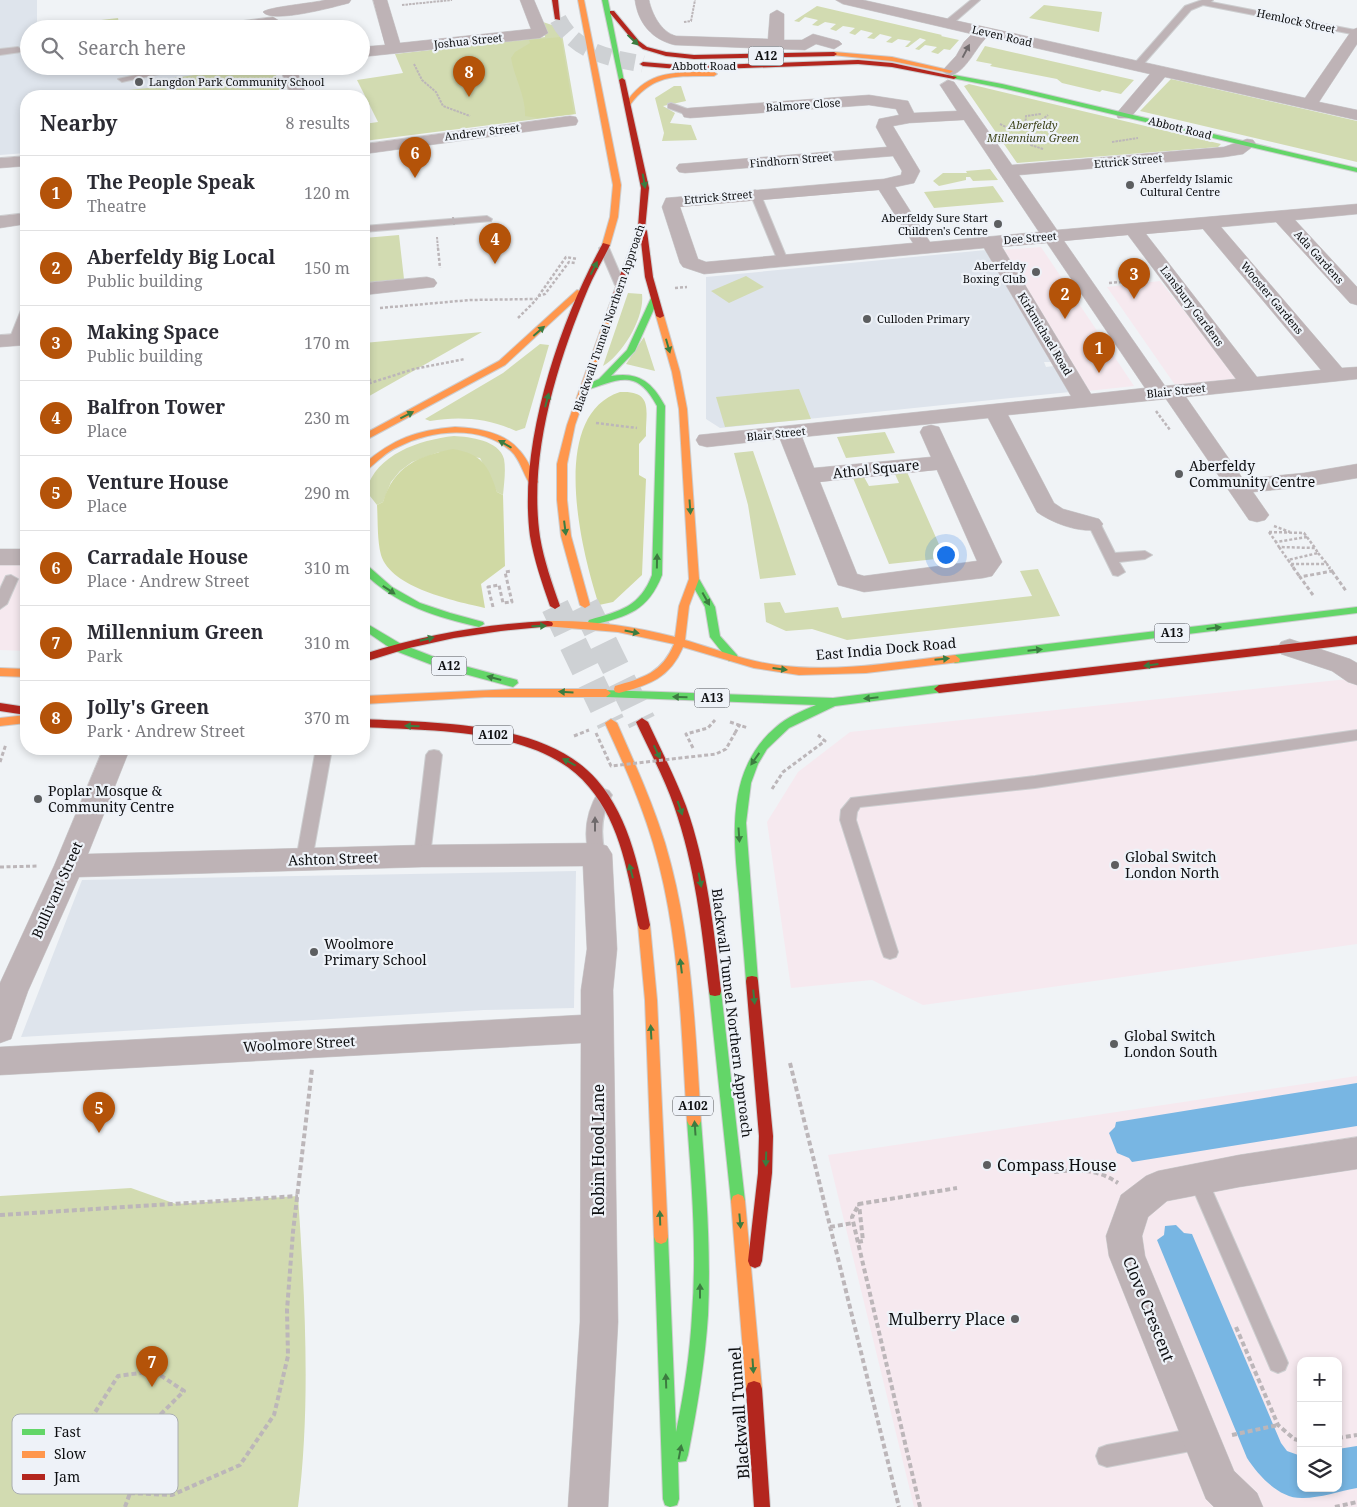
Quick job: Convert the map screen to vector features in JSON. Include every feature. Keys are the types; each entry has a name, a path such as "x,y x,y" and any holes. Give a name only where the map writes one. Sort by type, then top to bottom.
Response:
{"main road":[{"path":"555,0 558,19"},
{"name":"Blackwall Tunnel Northern Approach","path":"555,606 538,559 534,537 533,482 536,449 541,422 556,368 585,287 604,248 616,207 617,185 581,0"},
{"name":"Blackwall Tunnel Northern Approach","path":"585,605 566,541 562,501 562,464 568,435 583,388 642,228 645,188 605,0"},
{"name":"A12","path":"605,0 629,38 639,46 659,53 694,57 856,54 902,59 948,77"},
{"name":"Abbott Road","path":"643,64 707,68 858,62 892,65 948,77 995,82 1002,86 1357,170"},
{"name":"A12","path":"628,104 635,92 645,83 670,75 872,70 948,77"},
{"name":"A12","path":"591,693 643,683 660,673 675,654 680,642 684,606 694,579 683,409 676,372 654,300 642,228"},
{"path":"370,435 502,363 585,287"},
{"path":"603,379 630,351 654,300"},
{"path":"583,388 603,379 625,377 640,379 651,385 658,392 661,406 657,575 654,586 648,597 630,611 584,624"},
{"path":"370,463 380,454 411,438 454,430 493,437 512,447 533,482"},
{"path":"370,574 382,586 408,602 454,618 495,628"},
{"name":"A12","path":"694,579 710,607 715,637 733,658"},
{"name":"East India Dock Road","path":"370,656 455,632 495,628 584,624 680,642 775,669 806,672 840,671 1062,647 1357,610"},
{"name":"A12","path":"370,629 397,647 439,663 541,691"},
{"name":"A13","path":"370,700 446,694 541,691 833,702 1357,640"},
{"path":"0,672 20,673"},
{"name":"A102","path":"749,1318 765,1172 766,1136 739,828 739,799 745,775 752,761 773,735 785,725 833,702"},
{"path":"0,707 20,710"},
{"path":"0,722 20,720"},
{"name":"Blackwall Tunnel Northern Approach","path":"642,722 671,782 688,833 699,876 710,936 749,1318"},
{"name":"A102","path":"370,723 456,729 525,743 553,753 578,766 604,795 623,840 640,901 647,954 658,1149 670,1503"},
{"name":"A102","path":"610,723 657,836 678,938 686,1010 697,1172 700,1316 690,1401 670,1503"},
{"name":"Blackwall Tunnel","path":"749,1318 762,1507"}],"street":[{"path":"254,20 306,10 344,0"},
{"name":"Joshua Street","path":"370,51 540,33 527,0"},
{"name":"Abbott Road","path":"642,0 663,37 670,40 805,45 813,39"},
{"name":"Leven Road","path":"843,0 1357,115"},
{"path":"381,4 400,48"},
{"path":"776,44 777,14"},
{"path":"983,32 969,45 963,58 948,77 969,115 1086,286 1238,486 1257,515"},
{"path":"1309,104 1356,33"},
{"name":"Abbott Road","path":"794,35 834,44"},
{"path":"1124,114 1161,72"},
{"path":"291,75 297,90"},
{"name":"Balmore Close","path":"685,117 869,100 902,105 909,118"},
{"path":"897,151 884,127 885,123 909,118 969,115"},
{"name":"Andrew Street","path":"370,148 570,122"},
{"name":"Ettrick Street","path":"1007,171 1224,152 1237,150 1247,144"},
{"name":"Ettrick Street","path":"704,268 690,263 671,208 672,202 755,193 884,184 908,179 911,171 897,151"},
{"name":"Findhorn Street","path":"684,168 897,151"},
{"path":"0,163 20,161"},
{"path":"884,184 925,248"},
{"name":"Dee Street","path":"704,268 1133,228 1356,210"},
{"name":"Ada Gardens","path":"1281,216 1357,299"},
{"path":"0,222 20,220"},
{"name":"Wooster Gardens","path":"1207,222 1336,375"},
{"name":"Lansbury Gardens","path":"1133,228 1251,384"},
{"name":"Kirkmichael Road","path":"990,242 1085,401"},
{"path":"370,287 427,282"},
{"name":"Blair Street","path":"707,440 1357,373"},
{"path":"995,411 1045,507 1056,514 1091,524"},
{"path":"786,433 807,476 847,579 864,584 983,570 990,562 931,432"},
{"name":"Athol Square","path":"807,476 944,462"},
{"path":"1238,486 1304,480 1323,475 1357,471"},
{"path":"1290,648 1341,665 1357,676"},
{"name":"Bullivant Street","path":"0,1029 12,992 69,866 113,755"},
{"name":"Ashton Street","path":"69,866 422,856 597,854"},
{"name":"Robin Hood Lane","path":"588,1507 599,1322 597,990 602,949 597,854"},
{"name":"Woolmore Street","path":"0,1061 598,1028"},
{"name":"Clove Crescent","path":"1243,1507 1220,1485 1212,1437 1126,1256 1124,1236 1132,1207 1158,1187 1240,1171 1357,1153"}],"lane":[{"path":"947,24 976,0"},
{"path":"1137,66 1188,8 1207,1"},
{"name":"Hemlock Street","path":"1207,1 1356,33"},
{"path":"0,52 18,50"},
{"path":"122,79 156,75"},
{"path":"671,106 685,117"},
{"path":"755,193 783,261"},
{"path":"370,229 487,219"},
{"path":"604,248 620,286"},
{"path":"14,340 20,325"},
{"path":"1091,524 1096,528 1118,572"},
{"path":"1112,558 1145,555"},
{"path":"0,604 15,563"},
{"path":"890,952 848,820 849,810 856,802 1035,782 1357,735"},
{"path":"304,860 323,755"},
{"path":"422,856 434,755"},
{"name":"Robin Hood Lane","path":"597,854 595,843 596,806 604,795"},
{"path":"1198,1180 1278,1363"},
{"path":"1108,1456 1212,1437"}],"path":[{"path":"381,4 452,0"},
{"path":"654,24 691,21 695,0"},
{"path":"400,48 422,80 436,92 444,106 497,124 503,130"},
{"path":"1048,150 1031,145 1029,133 1031,128 1066,101"},
{"path":"1025,128 1026,116 1049,113"},
{"path":"980,131 1031,128"},
{"path":"1108,143 1146,137"},
{"path":"452,217 454,225"},
{"path":"427,282 427,274 440,272 437,230"},
{"path":"516,320 537,297 566,257 597,262"},
{"path":"397,307 537,297 545,294 569,262 576,263 570,270"},
{"path":"1086,286 1170,278"},
{"path":"678,288 687,287"},
{"path":"440,299 441,303"},
{"path":"371,382 400,371 428,364 474,358"},
{"path":"587,422 635,427 660,440"},
{"path":"1257,515 1268,532 1304,533 1348,594"},
{"path":"1278,527 1293,533"},
{"path":"1271,535 1315,598"},
{"path":"1276,542 1307,537"},
{"path":"1279,548 1315,548"},
{"path":"1288,560 1318,553"},
{"path":"1291,564 1327,564"},
{"path":"492,604 488,587 498,585 503,604 512,602 506,572 512,571"},
{"path":"1300,578 1332,571"},
{"path":"693,748 686,734 708,728 717,718"},
{"path":"596,733 610,766 716,754 726,749 740,724"},
{"path":"768,794 783,772 825,740 817,734"},
{"path":"0,762 8,738"},
{"path":"0,867 69,866"},
{"path":"178,1492 240,1466 274,1415 288,1356 287,1310 315,1043"},
{"path":"788,1054 899,1507"},
{"path":"859,1204 957,1188"},
{"path":"0,1215 298,1196"},
{"path":"859,1204 852,1217 853,1223 920,1507"},
{"path":"858,1242 863,1241 859,1204"},
{"path":"830,1227 853,1223"},
{"path":"94,1414 118,1376 154,1371 184,1391 161,1414"},
{"path":"1212,1437 1278,1425"},
{"path":"1342,1437 1357,1435"},
{"path":"125,1507 130,1494"},
{"path":"151,1494 174,1494"},
{"path":"1335,1507 1357,1502"}],"shaded area":[{"name":"Langdon Park Community School","path":"0,0 37,0 37,20 20,20 20,75 276,75 282,90 20,90 20,153 0,155"},
{"path":"1041,247 1134,386 1088,391 1001,250"},
{"name":"Culloden Primary","path":"986,250 1052,362 1044,362 1046,367 1054,366 1070,392 720,428 706,419 706,277"},
{"path":"1160,281 1239,379 1175,385 1107,287"},
{"path":"0,561 20,561 20,651 0,650"},
{"path":"1357,678 1357,944 923,1005 872,980 791,988 767,822 798,772 850,732"},
{"name":"Woolmore Primary School","path":"576,871 574,1008 484,1010 21,1037 82,880"},
{"path":"1357,1076 1357,1507 914,1507 828,1155"}],"green space":[{"path":"1044,5 1102,12 1099,32 1029,18"},
{"path":"817,6 959,40 950,50 944,49 938,54 931,52 937,47 925,45 919,50 915,49 926,40 920,38 908,47 905,47 911,41 898,39 892,43 886,42 892,37 880,34 874,39 867,38 873,33 861,30 855,35 849,33 855,28 843,26 836,31 830,29 836,24 825,22 818,26 812,25 818,20 805,17 799,22 794,21"},
{"path":"118,18 118,20 101,20"},
{"path":"543,22 561,28 576,114 370,140 370,123 378,122 370,106 370,90 362,90 357,80 403,73 395,54 545,37"},
{"path":"561,37 574,114 538,118 525,116 524,101 511,58 515,52 530,43 529,40"},
{"path":"985,46 1134,80 1121,94 1102,90 1100,92 1062,83 1057,79 990,66 992,64 976,61"},
{"path":"195,75 276,75 282,90 175,90 173,78"},
{"path":"1171,79 1357,121 1357,162 1140,111"},
{"name":"Aberfeldy Millennium Green","path":"969,84 1221,144 1218,147 1017,163 964,86"},
{"path":"166,86 166,90 129,90"},
{"path":"674,86 681,86 686,101 663,106 675,113 670,123 691,125 697,140 662,141 664,133 655,98"},
{"path":"990,169 998,180 973,181 970,177 966,177 966,180 939,186 933,181 943,173 967,173 966,171"},
{"path":"993,186 1004,202 934,208 924,192"},
{"path":"399,235 404,279 370,282 370,237"},
{"path":"746,276 764,287 729,303 711,291"},
{"path":"628,293 642,294 640,313 625,344 603,366"},
{"path":"482,332 370,396 370,342"},
{"path":"644,337 655,371 626,364"},
{"path":"540,344 549,345 525,428 516,431 495,423 473,419 430,421 425,419 503,373"},
{"path":"799,389 811,419 725,427 716,397"},
{"path":"620,392 631,392 639,395 646,405 647,411 646,436 639,444 639,475 646,479 642,575 613,602 599,605 585,553 579,521 576,488 577,456 584,428 597,406"},
{"path":"885,432 895,453 846,458 837,437"},
{"path":"454,436 468,437 483,441 496,448 504,459 503,495 497,492 480,458 439,452 412,462 400,471 391,482 383,502 377,505 370,496 370,481 379,467 389,458 413,445"},
{"path":"453,449 471,454 482,462 487,468 497,492 503,495 505,566 481,584 485,608 442,597 410,584 397,576 387,566 381,555 378,537 377,505 383,502 394,480 409,465 429,455"},
{"path":"753,451 796,575 760,579 748,505 734,453"},
{"path":"907,472 945,558 889,564 853,478 864,477 869,486 899,483 895,474"},
{"path":"1038,569 1060,616 847,640 812,629 786,631 766,622 764,603 780,602 785,613 838,607 842,618 1032,596 1020,571"},
{"path":"131,1188 176,1204 298,1196 305,1313 306,1391 298,1507 0,1507 0,1196"}],"water":[{"path":"1357,1083 1357,1126 1132,1162 1129,1158 1117,1153 1109,1133 1115,1127 1116,1122"},
{"path":"1176,1225 1184,1233 1192,1234 1281,1443 1287,1451 1297,1455 1297,1492 1339,1492 1303,1498 1286,1495 1270,1485 1247,1458 1157,1240 1164,1235 1165,1226"},
{"path":"1357,1446 1357,1488 1342,1491 1342,1448"}],"tunnel":[{"path":"558,19 574,39 594,52 643,64"},
{"path":"585,605 642,722"},
{"path":"555,606 611,723"}],"traffic: fast":[{"path":"605,0 622,80"},
{"path":"954,77 1002,86 1357,170"},
{"path":"603,379 631,351 654,300"},
{"path":"583,388 606,379 628,377 647,385 655,394 661,406 657,575 653,586 641,603 624,613 593,622"},
{"path":"370,574 389,590 417,605 447,616 479,624"},
{"path":"694,579 710,607 715,637 733,658"},
{"path":"955,659 1357,610"},
{"path":"370,629 397,647 439,663 513,683"},
{"path":"606,693 833,702 939,689"},
{"path":"752,981 740,823 746,783 753,764 764,746 779,730 798,718 833,702"},
{"path":"715,991 738,1201"},
{"path":"680,1455 695,1368 701,1291 700,1218 694,1121"},
{"path":"661,1237 671,1499"}],"traffic: slow":[{"path":"581,0 617,185 614,217 606,245"},
{"path":"834,54 864,55 892,59 950,71"},
{"path":"628,104 645,85 665,76 714,74"},
{"path":"370,435 502,363 580,292"},
{"path":"585,605 566,536 562,500 562,464 571,425 616,297"},
{"path":"619,689 643,683 660,673 675,654 680,642 684,606 694,579 683,409 676,372 660,316"},
{"path":"370,463 390,447 423,434 439,431 471,431 487,434 501,440 514,449 533,482"},
{"path":"548,624 583,624 635,631 686,644 754,665 799,671 844,671 955,659"},
{"path":"0,672 20,673"},
{"path":"370,700 485,693 606,693"},
{"path":"0,722 20,720"},
{"path":"611,723 653,826 672,893 682,958 694,1121"},
{"path":"644,925 651,1000 661,1237"},
{"path":"738,1201 754,1389"}],"traffic: jam":[{"path":"555,0 558,19"},
{"path":"612,12 637,42 645,48 666,54 694,57 834,54"},
{"path":"643,64 690,68 858,62 892,65 954,77"},
{"path":"616,297 642,227 645,188 622,80"},
{"path":"643,231 649,277 660,316"},
{"path":"555,606 539,556 534,525 533,495 539,434 562,346 584,289 606,245"},
{"path":"370,656 454,634 501,627 548,624"},
{"path":"939,689 1357,640"},
{"path":"0,707 20,710"},
{"path":"642,722 667,774 688,832 705,911 715,991"},
{"path":"370,723 454,729 519,740 548,751 573,765 593,783 613,815 621,833 637,888 644,925"},
{"path":"752,981 766,1136 765,1173 755,1261"},
{"path":"754,1389 762,1507"}],"place":[{"name":"Langdon Park Community School","path":"139,82"},
{"name":"Jolly's Green","path":"469,97"},
{"name":"Carradale House","path":"415,178"},
{"name":"Aberfeldy Islamic Cultural Centre","path":"1130,185"},
{"name":"Aberfeldy Sure Start Children's Centre","path":"998,224"},
{"name":"Balfron Tower","path":"495,264"},
{"name":"Aberfeldy Boxing Club","path":"1036,272"},
{"name":"Making Space","path":"1134,299"},
{"name":"Culloden Primary","path":"867,319"},
{"name":"Aberfeldy Big Local","path":"1065,319"},
{"name":"The People Speak","path":"1099,373"},
{"name":"Aberfeldy Community Centre","path":"1179,474"},
{"name":"Poplar Mosque & Community Centre","path":"38,799"},
{"name":"Global Switch London North","path":"1115,865"},
{"name":"Woolmore Primary School","path":"314,952"},
{"name":"Global Switch London South","path":"1114,1044"},
{"name":"Venture House","path":"99,1133"},
{"name":"Compass House","path":"987,1165"},
{"name":"Mulberry Place","path":"1015,1319"},
{"name":"Millennium Green","path":"152,1387"}]}
